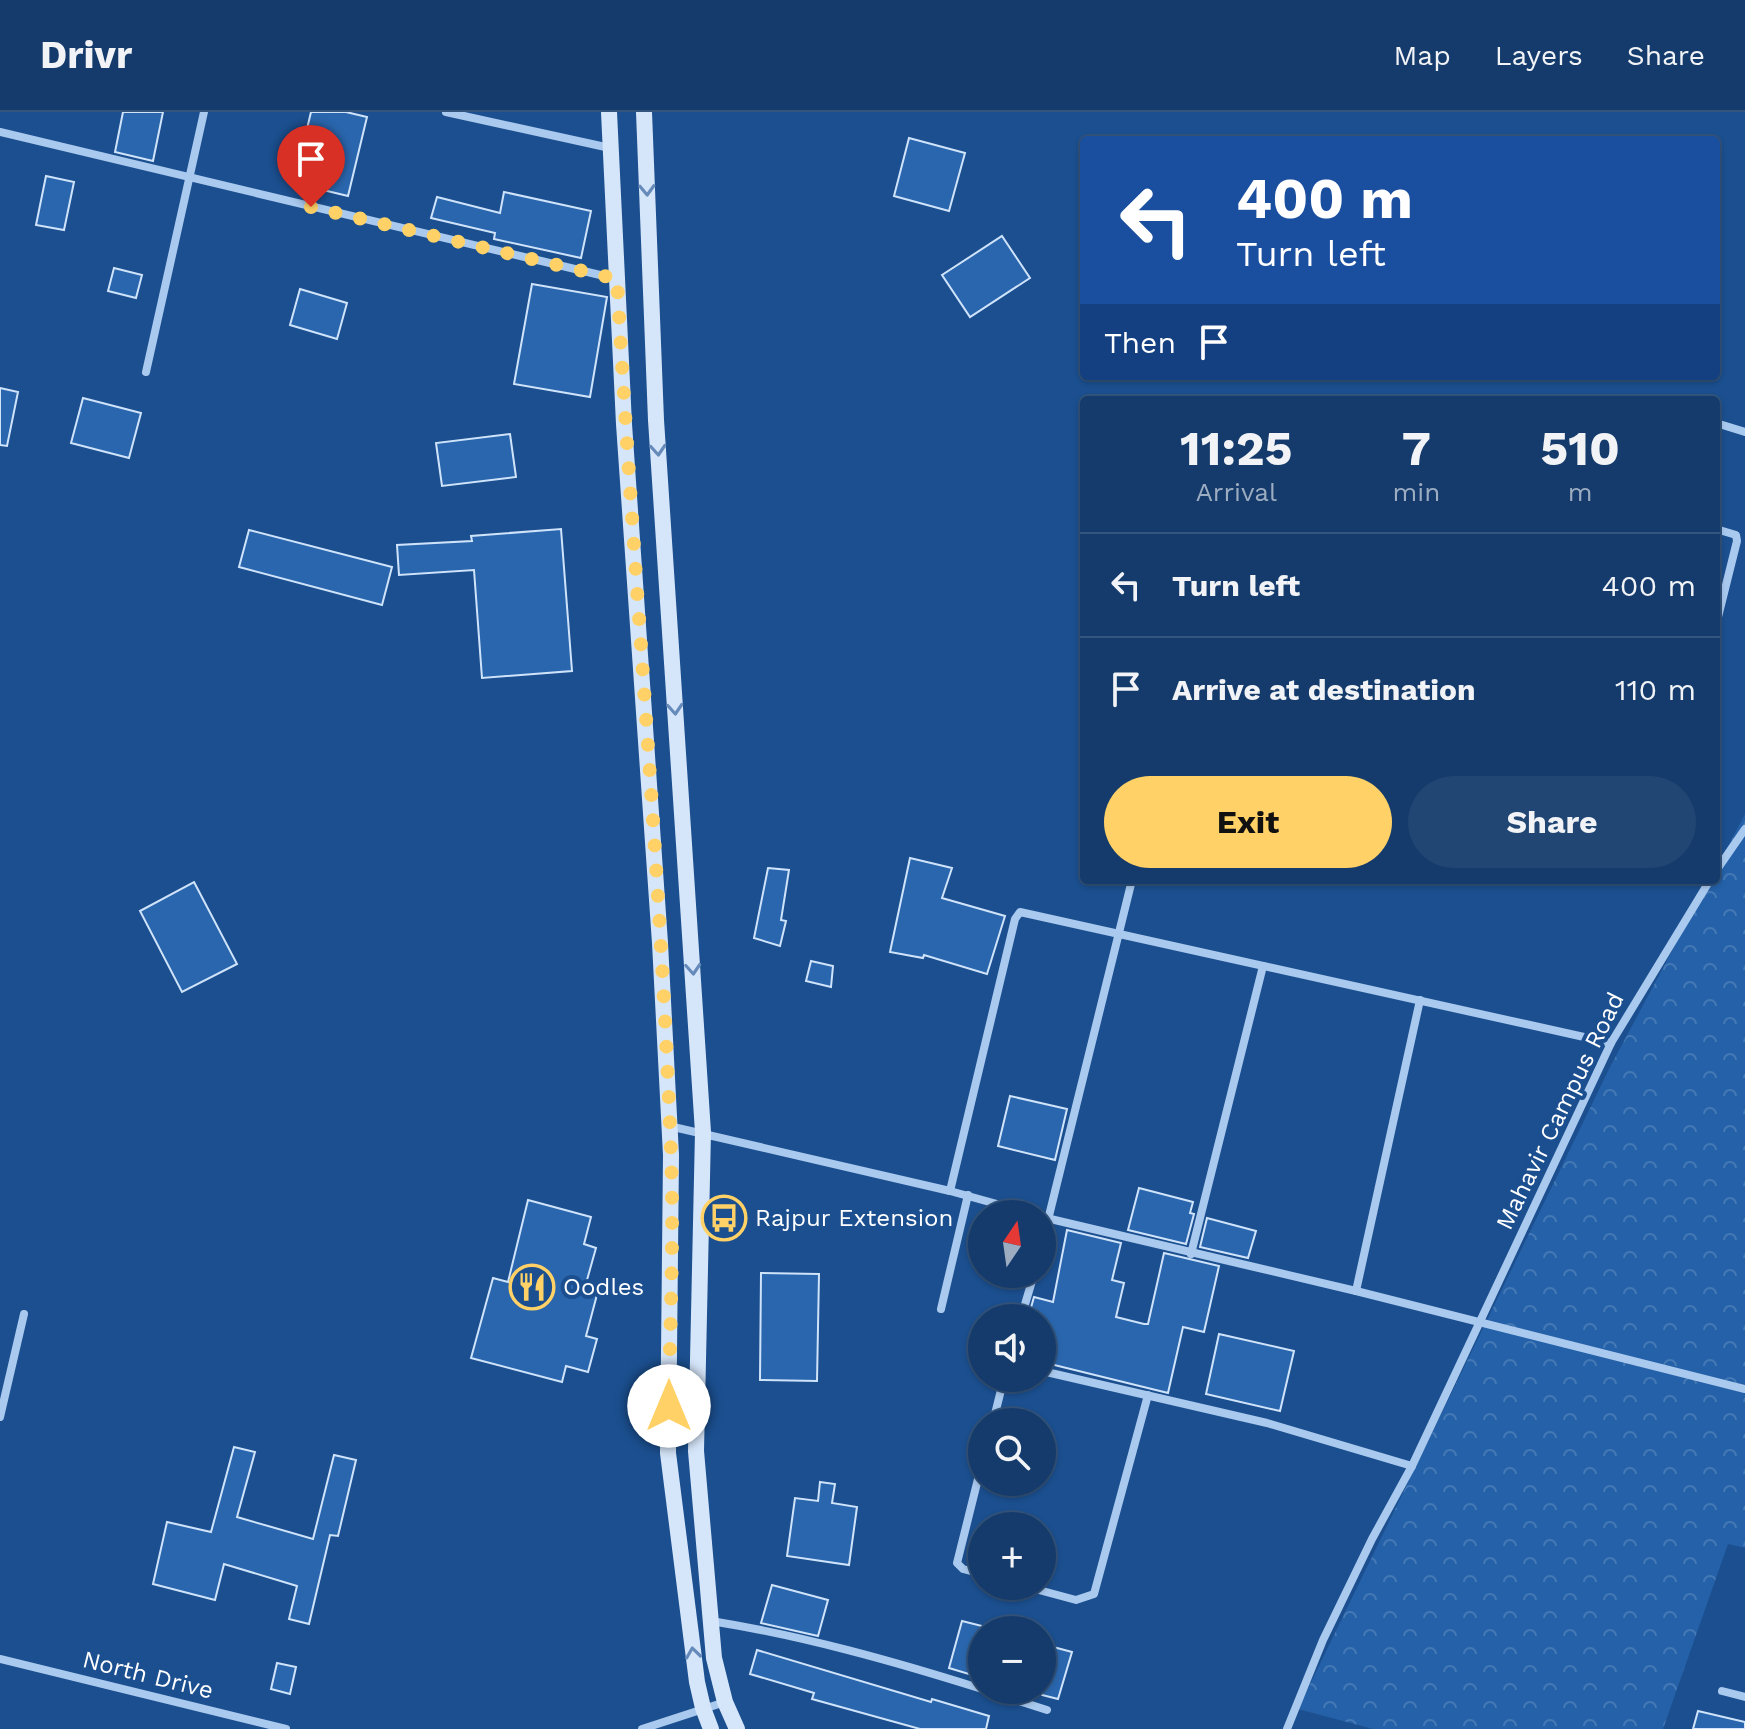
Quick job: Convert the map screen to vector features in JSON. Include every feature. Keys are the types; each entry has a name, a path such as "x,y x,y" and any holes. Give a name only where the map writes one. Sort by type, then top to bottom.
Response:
{"main road":[{"path":"609,112 669,1126 668,1453 689,1620 703,1708 711,1729"},
{"path":"644,112 656,420 703,1132 696,1451 714,1658 725,1702 737,1729"},
{"path":"620,337 625,345 639,350 645,348 652,335"}],"street":[{"path":"146,372 204,112"},
{"path":"446,112 610,148"},
{"path":"0,132 617,279"},
{"path":"1720,424 1745,432"},
{"path":"1720,530 1736,535 1737,541 1720,609"},
{"path":"1720,865 1745,829"},
{"path":"1720,852 1725,857"},
{"path":"1050,1200 1131,884"},
{"name":"Mahavir Campus Road","path":"1287,1729 1323,1640 1412,1466 1611,1043 1708,884"},
{"path":"950,1191 1017,914 1024,912 1611,1043"},
{"path":"1191,1254 1263,966"},
{"path":"1356,1291 1420,1000"},
{"path":"669,1126 985,1200"},
{"path":"941,1309 968,1195"},
{"path":"1056,1221 1356,1291 1745,1389"},
{"path":"0,1417 24,1314"},
{"path":"1056,1374 1267,1423 1412,1466"},
{"path":"1056,1595 1076,1600 1094,1594 1148,1395"},
{"path":"968,1517 957,1559 958,1567 968,1570"},
{"path":"711,1621 763,1629 889,1659 968,1685"},
{"name":"North Drive","path":"0,1659 286,1729"},
{"path":"1722,1691 1745,1697"},
{"path":"642,1729 725,1702"},
{"path":"1028,1704 1047,1710"}],"green space":[{"path":"1745,814 1745,1548 1728,1544 1663,1729 1373,1729 1298,1709 1610,1067 1708,884 1720,884 1720,861"}],"building":[{"path":"123,112 163,112 153,161 115,152"},
{"path":"311,112 346,112 367,117 348,196 294,183"},
{"path":"909,138 965,153 949,211 894,196"},
{"path":"46,176 74,182 64,230 36,225"},
{"path":"504,192 591,211 581,258 494,239 495,233 431,218 437,197 500,213"},
{"path":"1002,236 1030,278 970,317 942,275"},
{"path":"114,268 142,275 136,298 108,291"},
{"path":"532,284 607,297 590,397 514,384"},
{"path":"300,289 347,303 337,339 290,325"},
{"path":"0,388 18,392 7,446 0,445"},
{"path":"83,398 141,413 129,458 71,443"},
{"path":"510,434 516,477 442,486 436,443"},
{"path":"561,529 572,671 482,678 474,570 399,575 397,545 472,541 471,536"},
{"path":"249,530 392,567 382,605 239,567"},
{"path":"910,858 952,868 942,898 1005,916 987,974 924,955 923,958 890,952"},
{"path":"768,868 789,870 781,920 786,921 780,946 754,938"},
{"path":"194,882 237,964 182,992 140,911"},
{"path":"811,961 833,966 831,987 806,981"},
{"path":"1010,1096 1067,1109 1055,1160 998,1146"},
{"path":"1139,1188 1193,1202 1190,1213 1194,1214 1186,1244 1128,1230"},
{"path":"528,1200 591,1217 584,1244 596,1248 585,1287 598,1291 586,1336 597,1339 588,1372 566,1366 562,1382 471,1358 493,1278 508,1282"},
{"path":"1207,1218 1256,1231 1248,1258 1200,1247"},
{"path":"1067,1230 1121,1243 1112,1280 1124,1283 1116,1317 1144,1324 1148,1324 1164,1253 1219,1266 1204,1332 1183,1327 1168,1393 1056,1365 1056,1304 1032,1304 1034,1297 1053,1302"},
{"path":"761,1273 819,1274 817,1381 760,1380"},
{"path":"1219,1334 1294,1351 1280,1411 1206,1394"},
{"path":"234,1447 255,1452 237,1517 313,1539 334,1455 356,1460 338,1536 330,1535 309,1624 289,1619 297,1586 224,1564 215,1600 153,1584 167,1522 211,1532"},
{"path":"820,1482 835,1484 832,1503 857,1507 849,1565 787,1556 795,1498 818,1501"},
{"path":"772,1585 828,1600 818,1636 761,1623"},
{"path":"962,1621 968,1622 968,1674 949,1668"},
{"path":"1056,1648 1072,1652 1056,1698"},
{"path":"757,1650 931,1702 932,1699 989,1716 986,1729 920,1729 812,1699 814,1693 750,1674"},
{"path":"277,1663 296,1667 290,1694 271,1689"},
{"path":"1698,1711 1745,1722 1745,1729 1693,1729"}],"place":[{"name":"Rajpur Extension","path":"724,1218"},
{"name":"Oodles","path":"532,1287"}],"route":[{"path":"311,207 617,279 671,1155 669,1406"}]}
